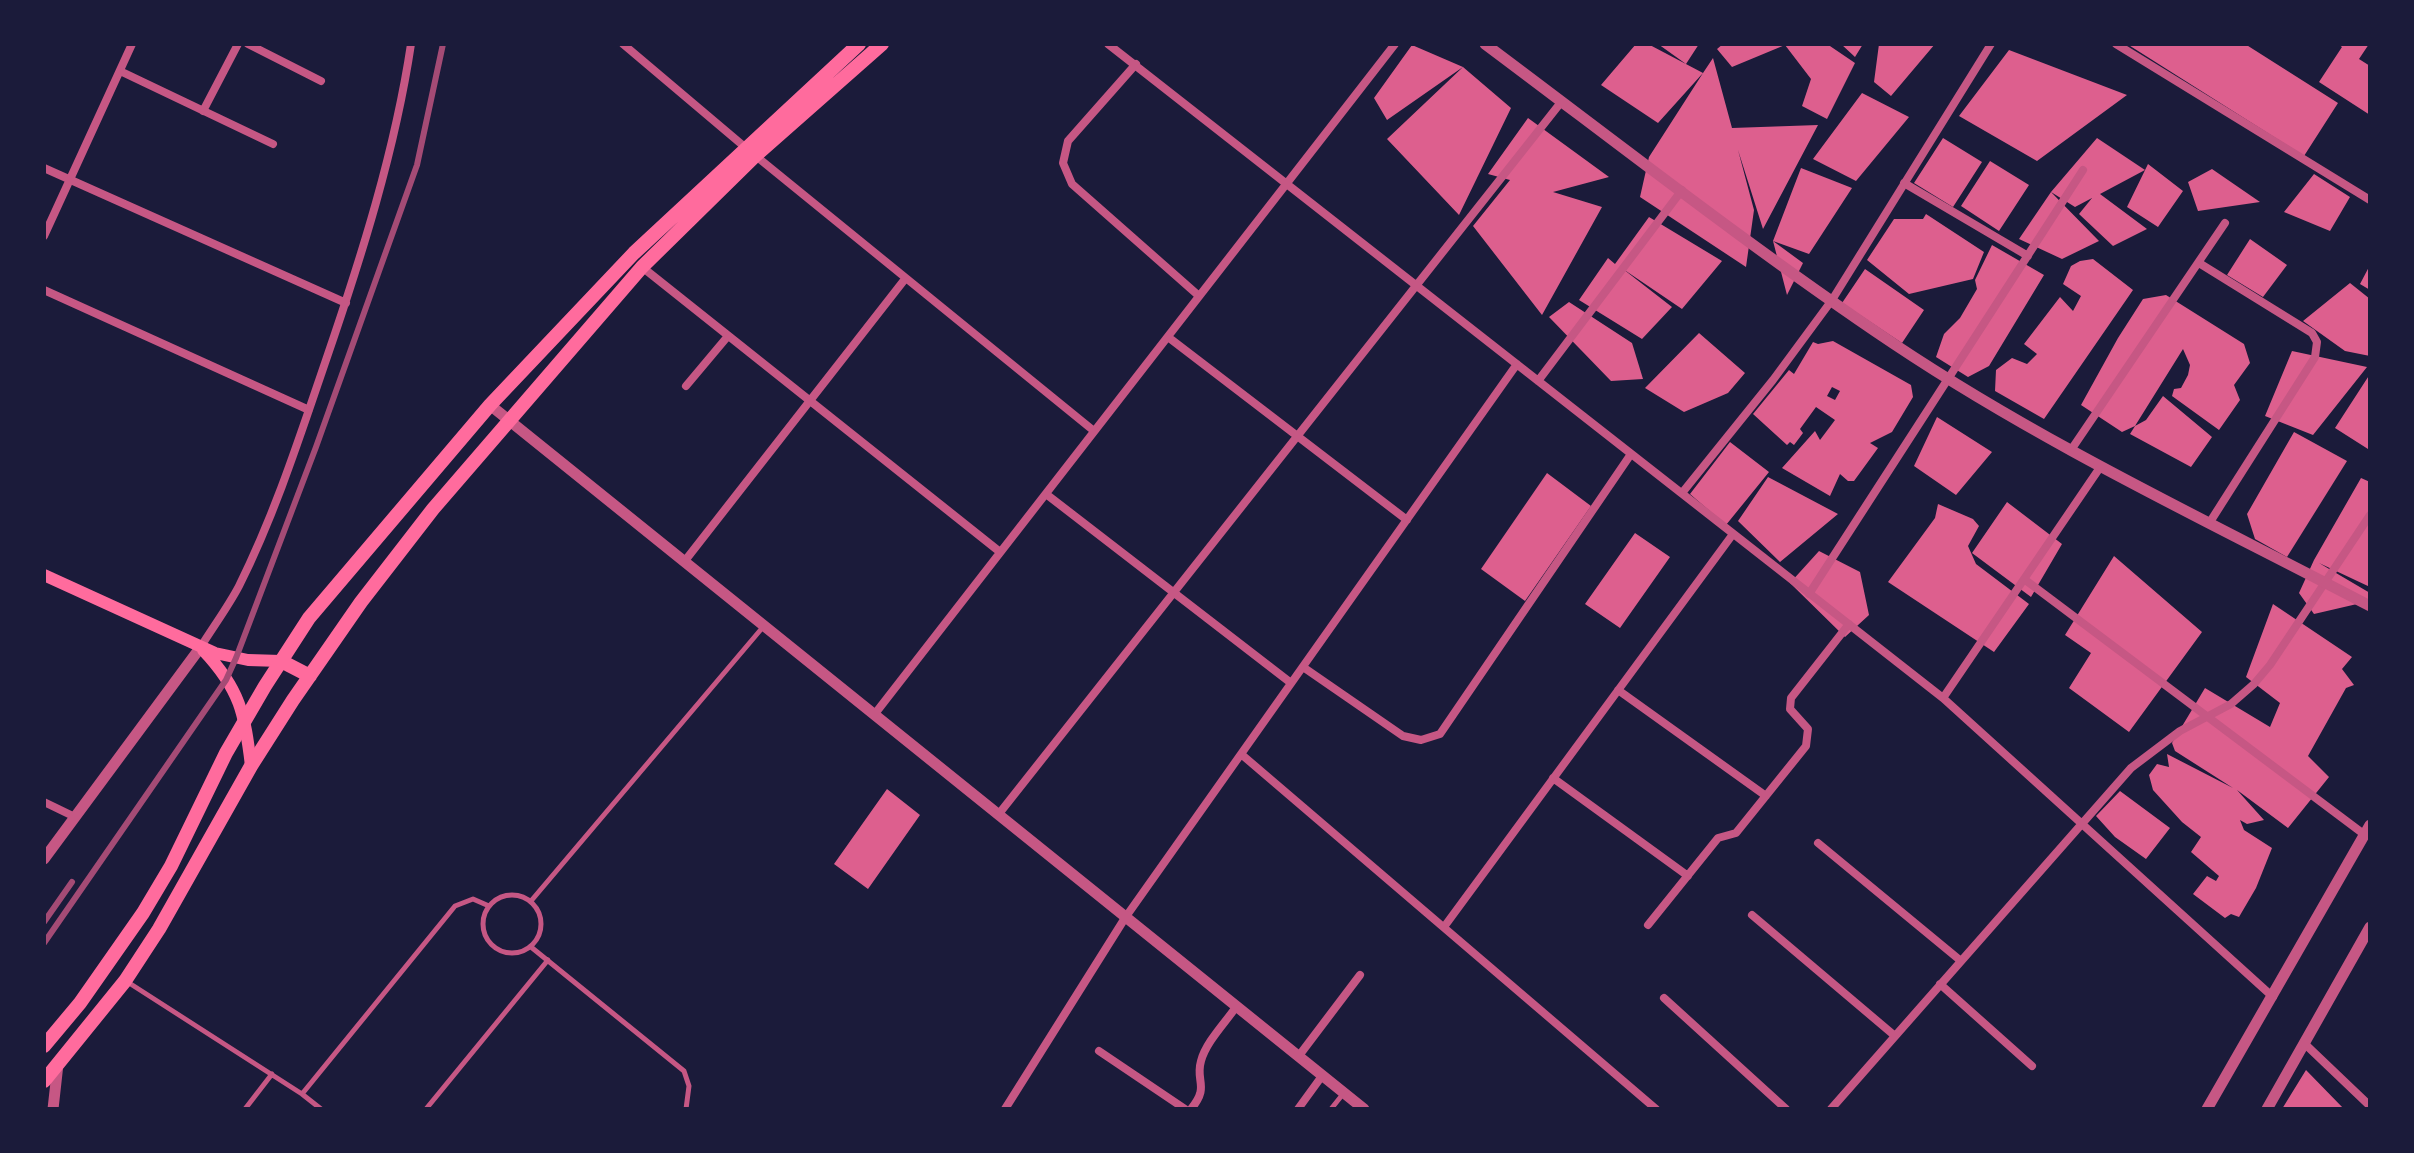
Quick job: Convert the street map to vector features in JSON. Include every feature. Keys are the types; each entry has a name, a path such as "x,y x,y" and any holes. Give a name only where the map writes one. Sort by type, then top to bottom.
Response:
{"main road":[{"path":"44,1081 125,981 159,929 251,766 361,602 433,509 642,267 859,44"},
{"path":"44,1046 88,992 143,913 171,866 245,719 309,618 490,405 634,253 882,44"},
{"path":"44,575 200,648 236,658 281,661 310,676"},
{"path":"200,648 233,689 245,719 251,766"}],"street":[{"path":"44,236 132,44"},
{"path":"203,111 238,44"},
{"path":"248,44 321,81"},
{"path":"44,859 200,648 238,587 280,490 346,303 399,110 411,44"},
{"path":"623,44 905,279 1094,431"},
{"path":"1108,44 1943,698 2273,997"},
{"path":"874,715 1395,44"},
{"path":"1485,44 1895,344 2071,450 2370,606"},
{"path":"1682,493 1773,380 1832,300 1991,44"},
{"path":"2116,44 2370,200"},
{"path":"1136,64 1068,141 1063,163 1072,184 1199,296"},
{"path":"120,71 273,144"},
{"path":"998,815 1562,101"},
{"path":"44,168 346,303"},
{"path":"1809,594 2083,170"},
{"path":"1904,183 2028,256"},
{"path":"1538,381 1682,190"},
{"path":"2071,450 2225,223"},
{"path":"2199,263 2312,333 2317,347 2315,357 2210,522"},
{"path":"642,267 1000,552"},
{"path":"684,562 905,279"},
{"path":"44,290 309,410"},
{"path":"686,386 728,336"},
{"path":"1168,337 1407,520"},
{"path":"1005,1109 1125,918 1517,364"},
{"path":"490,405 1364,1109"},
{"path":"1303,667 1403,736 1421,740 1440,734 1631,454"},
{"path":"1943,698 2101,466"},
{"path":"1046,494 1291,683"},
{"path":"1831,1109 2131,768 2180,731 2231,704 2254,684 2370,515"},
{"path":"1444,927 1733,534"},
{"path":"2024,579 2208,717 2367,830 2207,1109"},
{"path":"1648,925 1718,838 1736,833 1808,741 1808,729 1790,709 1791,698 1849,624"},
{"path":"1618,690 1766,796"},
{"path":"1241,754 1656,1109"},
{"path":"1553,778 1688,876"},
{"path":"44,802 75,817"},
{"path":"1818,843 1961,961"},
{"path":"1752,915 1895,1036"},
{"path":"2267,1109 2370,927"},
{"path":"1298,1057 1360,975"},
{"path":"1940,984 2032,1066"},
{"path":"1664,998 1786,1109"},
{"path":"1191,1109 1203,1087 1201,1058 1236,1007"},
{"path":"2305,1044 2370,1106"},
{"path":"1099,1051 1185,1109"},
{"path":"53,1109 58,1064"},
{"path":"1298,1109 1322,1076"}],"lane":[{"path":"531,901 764,626"},
{"path":"517,895 531,901 541,915 541,932 531,947 518,953 504,953 491,946 484,933 483,919 489,906 501,897 517,895"},
{"path":"302,1094 455,906 473,899 489,906"},
{"path":"531,947 684,1071 689,1086 686,1109"},
{"path":"426,1109 548,960"},
{"path":"125,981 272,1074 321,1109"},
{"path":"245,1109 272,1074"},
{"path":"1331,1109 1343,1093"}],"building":[{"path":"1636,44 1648,44 1703,73 1658,123 1601,85"},
{"path":"1658,44 1699,44 1686,64"},
{"path":"1723,44 1827,44 1855,63 1827,119 1802,106 1811,79 1785,45 1732,67 1717,49"},
{"path":"1841,44 1863,44 1855,57"},
{"path":"1879,44 1935,44 1891,96 1874,82"},
{"path":"2127,44 2245,44 2338,103 2304,156"},
{"path":"2338,44 2369,44 2359,59 2370,66 2370,115 2319,82 2342,47"},
{"path":"1412,45 1463,67 1387,120 1374,98"},
{"path":"2009,50 2127,95 2037,161 1959,116"},
{"path":"1713,58 1732,128 1818,125 1763,229 1738,150 1754,210 1746,267 1640,197 1649,157"},
{"path":"1463,67 1511,108 1459,215 1387,139"},
{"path":"1862,93 1909,117 1856,181 1813,159"},
{"path":"1528,118 1609,177 1553,192 1602,207 1542,315 1473,226 1510,180 1488,174"},
{"path":"1943,138 1982,162 1953,207 1914,183"},
{"path":"2097,138 2145,170 2100,194 2147,229 2113,246 2079,214 2092,198 2075,207 2051,192"},
{"path":"1990,161 2029,185 1999,231 1961,206"},
{"path":"2148,164 2183,191 2158,227 2127,207"},
{"path":"1801,168 1852,188 1809,254 1773,241"},
{"path":"2212,169 2260,202 2198,211 2188,182"},
{"path":"2314,174 2350,197 2330,231 2284,212"},
{"path":"2051,192 2099,241 2062,259 2019,239"},
{"path":"1926,214 1984,252 1973,279 1909,294 1867,260 1894,219 1923,219"},
{"path":"1649,217 1722,261 1682,309 1623,269 1672,307 1642,339 1579,300 1608,258 1615,264"},
{"path":"2250,239 2287,265 2263,297 2227,275"},
{"path":"1773,241 1803,263 1787,295"},
{"path":"1992,245 2044,275 1989,366 1968,377 1936,357 1944,334 1960,318 1977,289 1975,280"},
{"path":"2093,259 2133,290 2044,419 1995,391 1996,370 2012,358 2027,364 2037,354 2024,344 2060,297 2073,311 2081,296 2063,284 2071,266"},
{"path":"2370,265 2370,290 2360,284"},
{"path":"1865,269 1924,310 1902,343 1842,303"},
{"path":"2350,283 2370,299 2370,356 2345,351 2303,321"},
{"path":"2166,295 2244,344 2250,363 2234,385 2240,400 2219,430 2172,396 2174,389 2181,388 2188,375 2190,365 2183,349 2135,426 2122,432 2081,405 2143,299"},
{"path":"1569,302 1632,343 1643,379 1611,381 1549,317"},
{"path":"1699,333 1745,373 1728,393 1684,412 1645,388"},
{"path":"1833,341 1911,385 1913,397 1892,432 1870,443 1878,448 1854,481 1848,481 1840,474 1830,496 1782,468 1815,431 1820,440 1835,420 1816,407 1800,429 1803,433 1794,445 1790,442 1787,445 1753,414 1789,370 1794,374 1813,342","holes":["1832,387 1840,391 1835,400 1827,396"]},
{"path":"2292,351 2367,367 2313,435 2265,416"},
{"path":"2370,374 2370,445 2368,449 2335,428"},
{"path":"2163,396 2212,437 2191,467 2130,434 2135,426 2146,420"},
{"path":"1937,417 1992,452 1956,495 1914,466"},
{"path":"2294,432 2347,461 2287,557 2255,539 2247,514"},
{"path":"1730,442 1769,472 1726,525 1690,494"},
{"path":"1547,473 1591,506 1525,601 1481,569"},
{"path":"1768,477 1838,514 1780,562 1738,521"},
{"path":"2361,478 2370,482 2370,587 2319,563 2370,593 2370,601 2314,614 2299,593 2314,560"},
{"path":"2007,502 2062,544 2031,597 1972,553"},
{"path":"1938,504 1973,519 1979,526 1968,546 1976,564 2029,604 1994,652 1888,582 1935,518"},
{"path":"1635,533 1670,557 1620,628 1585,604"},
{"path":"1819,551 1860,572 1869,615 1845,637 1790,583"},
{"path":"2114,556 2202,632 2129,732 2069,688 2091,653 2065,635"},
{"path":"2273,604 2352,657 2342,669 2354,685 2346,688 2308,756 2329,777 2288,828 2237,790 2264,820 2247,824 2240,820 2244,830 2272,848 2256,888 2239,917 2231,914 2225,918 2193,894 2207,876 2216,881 2219,876 2191,852 2201,837 2182,822 2153,790 2149,775 2157,764 2169,767 2167,754 2233,788 2175,751 2172,743 2205,688 2270,727 2280,703 2246,677"},
{"path":"887,789 920,815 868,889 834,864"},
{"path":"2120,791 2170,828 2146,859 2115,837 2096,816"},
{"path":"2306,1070 2344,1109 2282,1109"}],"railway":[{"path":"44,943 226,680 236,658 417,165 443,44"},
{"path":"44,922 72,882"}]}
